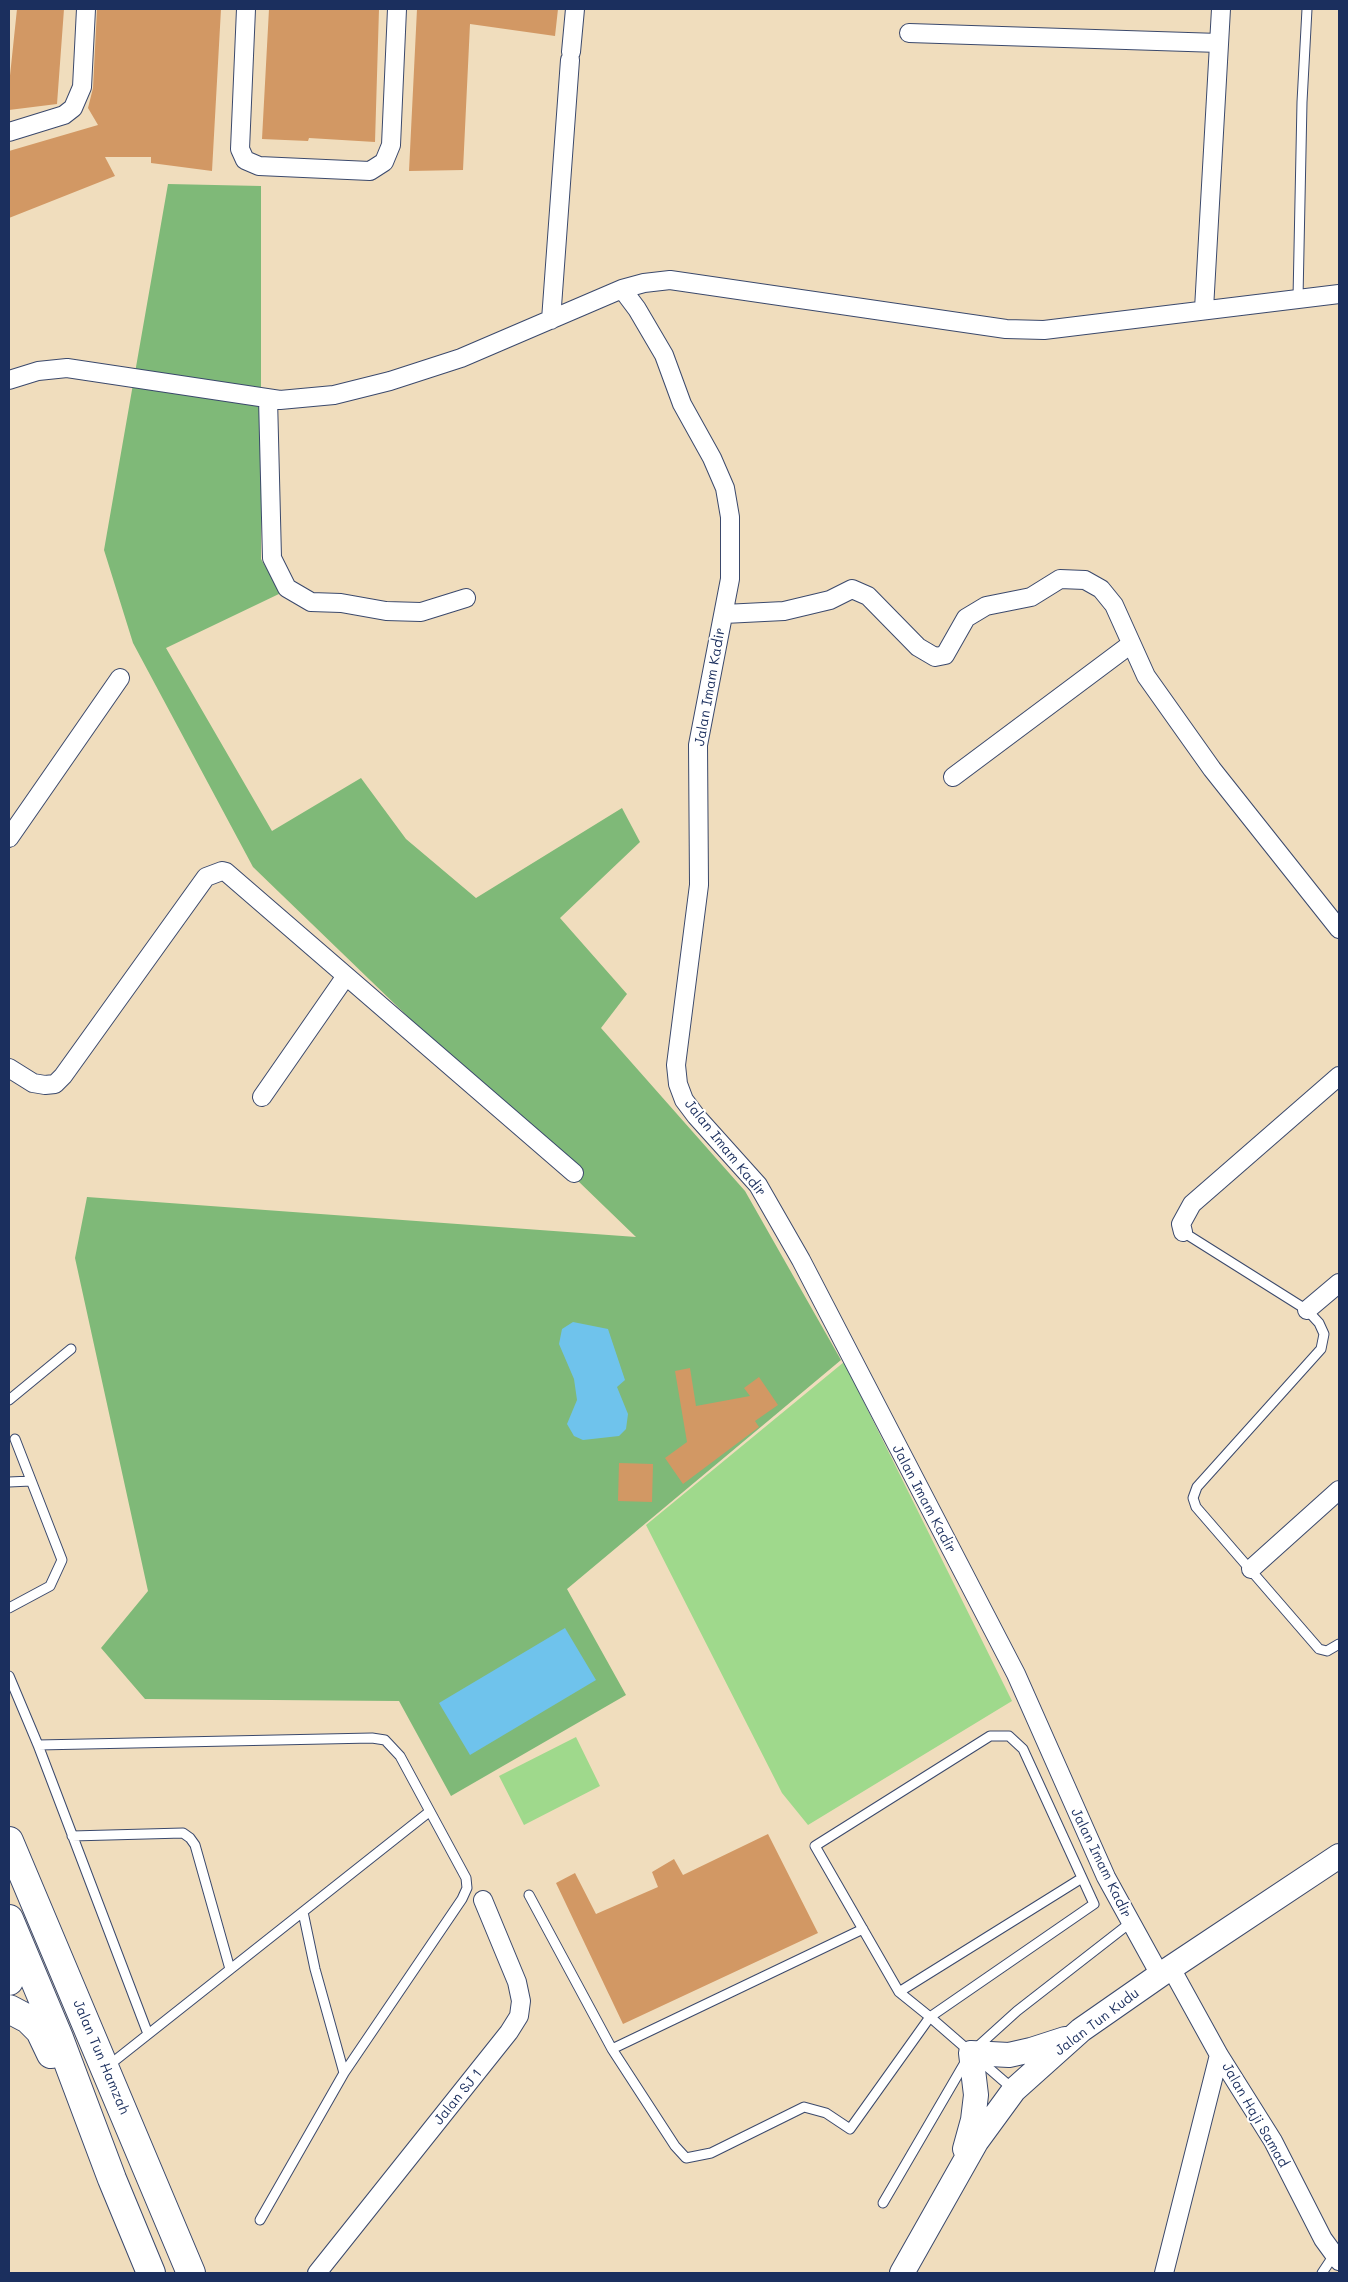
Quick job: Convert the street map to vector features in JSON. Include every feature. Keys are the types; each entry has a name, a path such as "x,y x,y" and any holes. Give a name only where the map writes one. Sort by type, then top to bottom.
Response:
{"main road":[{"name":"Jalan Tun Hamzah","path":"9,1841 191,2273"},
{"name":"Jalan Tun Kudu","path":"902,2273 956,2174 976,2142 1014,2090 1081,2030 1339,1856"},
{"path":"9,1919 60,2038 112,2179 151,2273"},
{"path":"9,1948 14,1971 9,1981"},
{"path":"9,2009 28,2019 40,2031 112,2179"},
{"path":"956,2174 973,2120 976,2095 971,2053 1009,2054 1031,2050 1056,2043 1081,2030"}],"street":[{"path":"9,132 64,115 73,108 82,87 86,9"},
{"path":"246,9 240,149 245,160 259,166 370,171 384,162 391,145 397,9"},
{"path":"551,320 575,9"},
{"path":"1204,309 1221,9"},
{"path":"909,34 1219,44"},
{"path":"9,380 38,371 67,368 280,400 334,395 390,381 461,358 622,289 644,283 670,280 698,282 1006,328 1044,330 1107,324 1204,309 1339,294"},
{"name":"Jalan Imam Kadir","path":"622,289 637,309 664,355 682,404 712,458 725,488 730,517 730,579 698,745 699,885 676,1065 678,1084 684,1100 696,1116 758,1185 801,1260 1016,1674 1106,1877 1130,1923 1165,1972"},
{"path":"268,398 272,558 288,588 311,602 341,604 386,611 421,612 466,598"},
{"path":"724,614 784,610 830,600 852,589 868,596 918,647 935,657 944,655 966,618 986,606 1032,597 1060,579 1085,580 1101,589 1114,605 1146,676 1212,769 1339,929"},
{"path":"953,777 1131,644"},
{"path":"9,838 120,678"},
{"path":"9,1068 33,1083 55,1084 63,1076 206,877 220,871 226,872 574,1173"},
{"path":"262,1097 346,976"},
{"path":"1183,1232 1181,1224 1192,1204 1339,1076"},
{"path":"1307,1310 1339,1283"},
{"path":"1251,1569 1339,1490"},
{"name":"Jalan SJ 1","path":"317,2273 509,2032 519,2016 521,2001 517,1982 483,1900"},
{"name":"Jalan Haji Samad","path":"1165,1972 1220,2055 1273,2141 1323,2239 1337,2258"},
{"path":"1164,2273 1220,2055"}],"lane":[{"path":"1298,298 1302,102 1307,9"},
{"path":"1183,1232 1307,1310 1319,1323 1324,1334 1321,1349 1197,1487 1193,1498 1196,1507 1319,1649 1327,1651 1339,1644"},
{"path":"9,1400 71,1349"},
{"path":"9,1608 50,1586 62,1560 15,1439"},
{"path":"9,1482 31,1481"},
{"path":"9,1676 38,1745 148,2034"},
{"path":"529,1895 612,2049 670,2139 686,2158 711,2153 804,2108 826,2113 850,2129 930,2017 1094,1904 1023,1749 1009,1736 990,1736 815,1846 900,1992 930,2017 1014,2090"},
{"path":"38,1745 372,1738 384,1740 400,1756 466,1878 467,1888 462,1899 344,2073 260,2220"},
{"path":"105,2068 429,1812"},
{"path":"72,1836 183,1833 190,1838 195,1845 230,1969"},
{"path":"900,1992 1082,1878"},
{"path":"303,1912 315,1969 344,2073"},
{"path":"883,2203 971,2053 1017,2011 1130,1923"},
{"path":"612,2049 863,1929"},
{"path":"1322,2273 1337,2258"}],"green space":[{"path":"168,184 261,186 261,559 281,593 166,648 272,831 361,778 406,839 476,898 622,808 640,842 560,918 627,994 601,1028 745,1191 841,1360 567,1589 626,1695 451,1796 399,1701 145,1699 101,1648 148,1591 75,1258 87,1197 636,1237 253,867 133,643 104,550"},
{"path":"844,1362 1012,1701 808,1825 782,1793 646,1525"},
{"path":"576,1737 600,1786 524,1825 499,1776"}],"water":[{"path":"573,1322 608,1329 625,1380 617,1387 628,1414 626,1429 619,1436 583,1440 574,1436 567,1424 577,1400 574,1379 559,1344 562,1329"},
{"path":"565,1628 596,1680 470,1755 439,1703"}],"building":[{"path":"17,9 64,9 57,104 9,110 9,85"},
{"path":"97,9 221,9 212,171 151,163 151,157 105,157 115,176 9,218 9,151 98,125 88,108 93,88"},
{"path":"269,9 379,9 375,142 309,138 308,141 262,139"},
{"path":"417,9 558,9 555,36 470,24 463,170 409,171"},
{"path":"690,1368 696,1406 750,1396 744,1388 759,1377 778,1405 755,1421 759,1427 683,1484 665,1458 687,1442 675,1371"},
{"path":"619,1463 653,1464 652,1502 618,1501"},
{"path":"768,1834 818,1933 623,2024 556,1883 575,1873 596,1914 658,1887 652,1872 674,1859 683,1875"}]}
